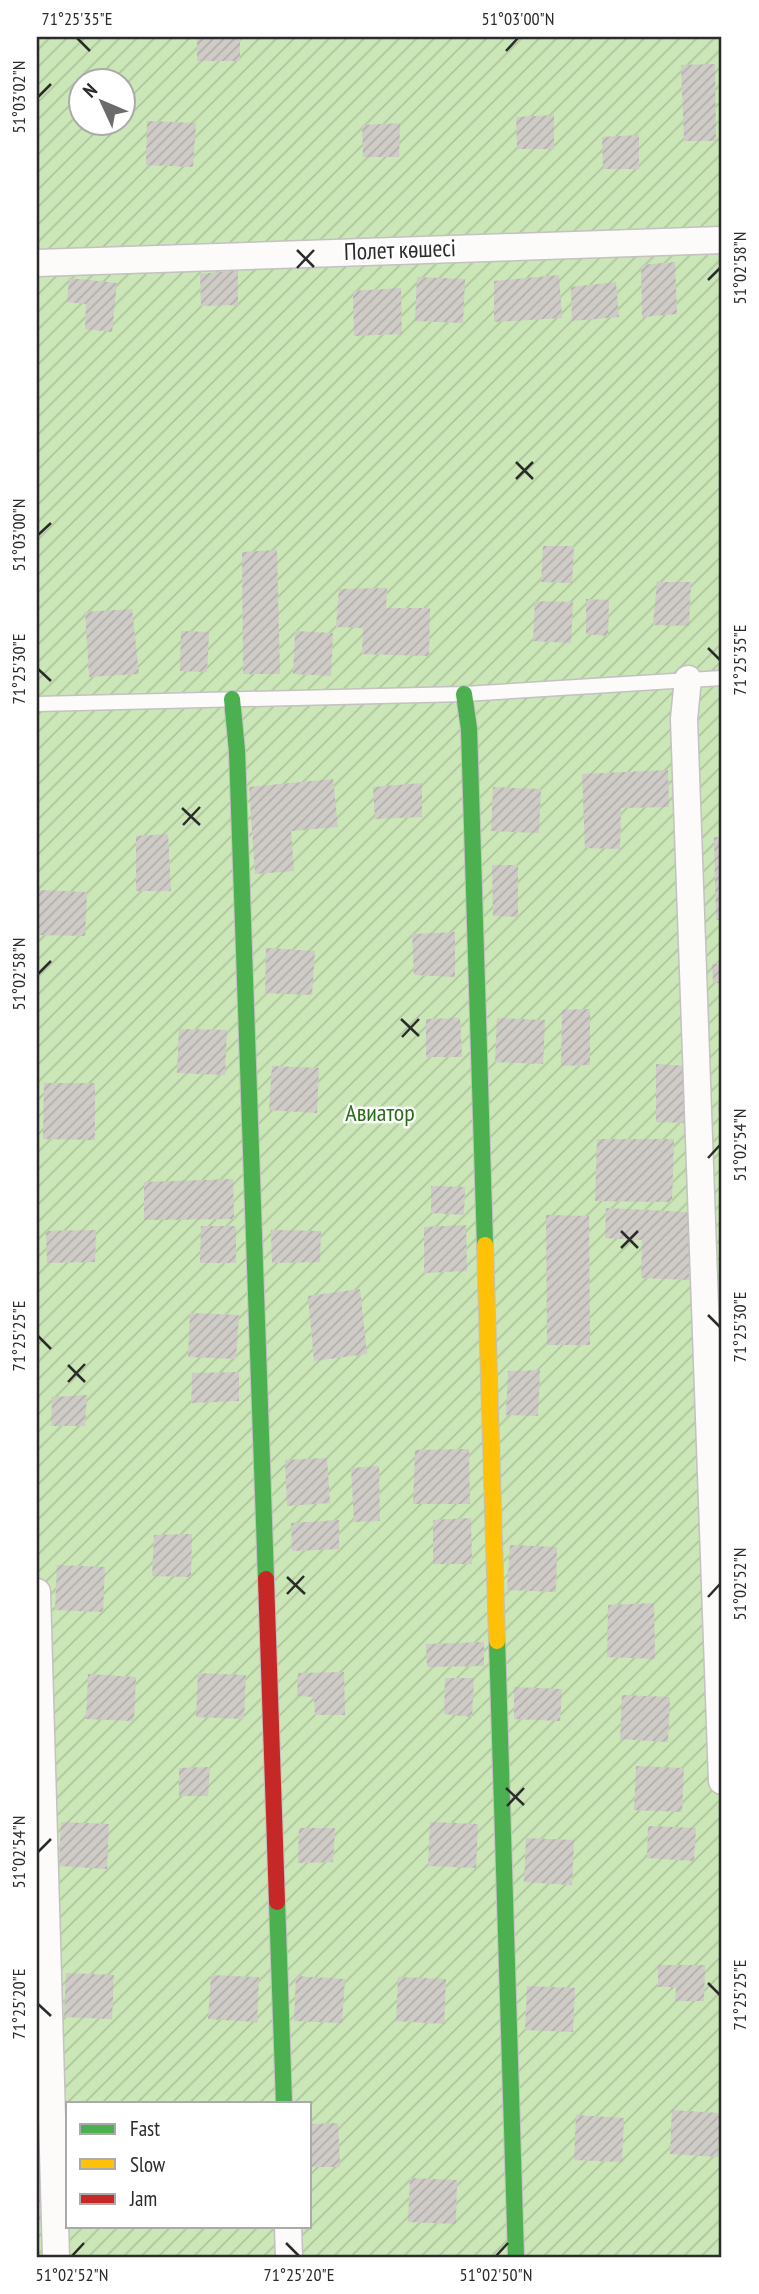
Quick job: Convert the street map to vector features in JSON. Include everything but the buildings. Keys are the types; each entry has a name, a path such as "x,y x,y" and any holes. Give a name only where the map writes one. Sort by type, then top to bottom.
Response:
{"street":[{"name":"Полет көшесі","path":"37,263 722,240"},
{"path":"688,679 684,719 722,1780"},
{"path":"464,694 469,729 516,2257"},
{"path":"232,699 237,751 284,2102"},
{"path":"37,1592 56,2257"},
{"path":"288,2228 289,2257"}],"lane":[{"path":"37,704 464,694 722,678"}],"green space":[{"name":"Авиатор","path":"37,37 722,37 722,2257 37,2257"}],"traffic: fast":[{"path":"464,694 469,729 485,1245"},
{"path":"232,699 237,751 266,1579"},
{"path":"497,1641 516,2257"},
{"path":"277,1902 284,2102"}],"traffic: slow":[{"path":"485,1245 497,1641"}],"traffic: jam":[{"path":"266,1579 277,1902"}]}
